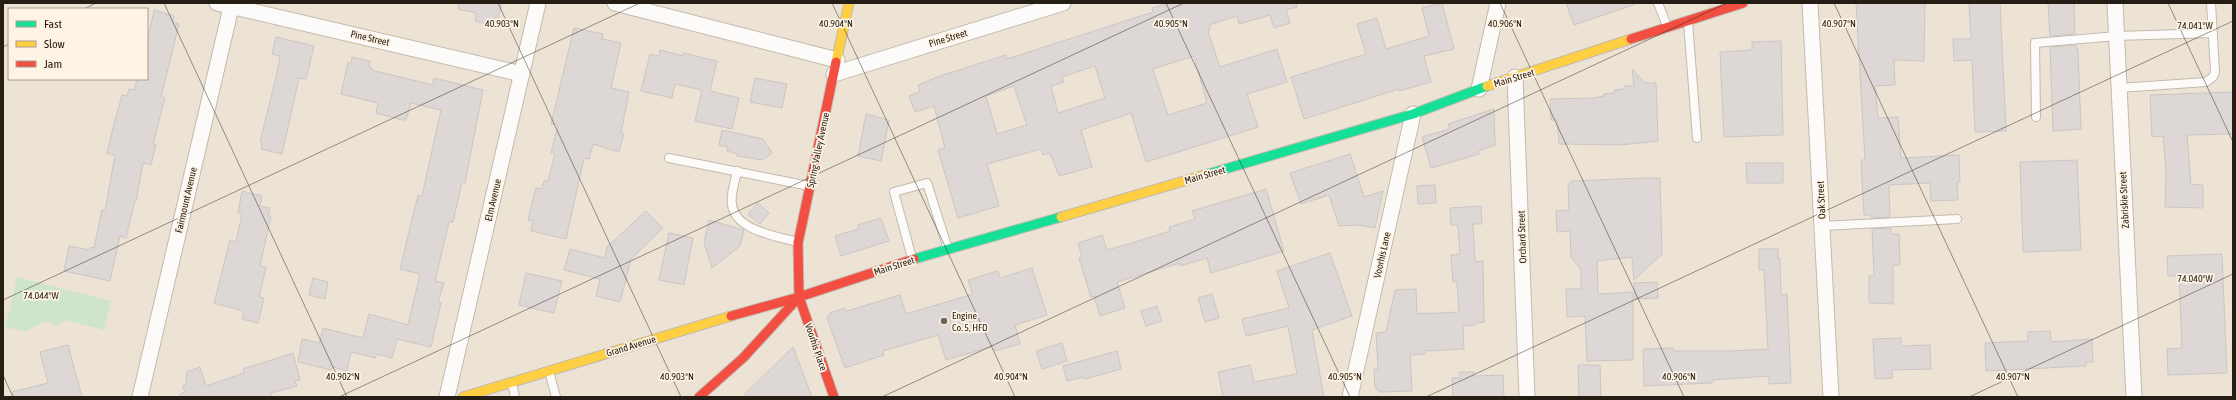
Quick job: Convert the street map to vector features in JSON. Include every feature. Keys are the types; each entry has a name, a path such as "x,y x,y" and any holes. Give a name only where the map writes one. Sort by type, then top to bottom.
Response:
{"street":[{"name":"Elm Avenue","path":"447,397 538,3"},
{"path":"615,3 836,67"},
{"name":"Spring Valley Avenue","path":"799,297 798,243 849,3"},
{"name":"Pine Street","path":"836,67 1063,3"},
{"path":"1479,89 1498,3"},
{"name":"Oak Street","path":"1810,3 1831,397"},
{"name":"Zabriskie Street","path":"2116,3 2134,397"},
{"name":"Pine Street","path":"227,4 522,74"},
{"name":"Fairmount Avenue","path":"140,397 227,4"},
{"name":"Main Street","path":"699,397 743,358 799,297 912,260 1413,114 1479,89 1668,29 1739,4"},
{"name":"Orchard Street","path":"1515,77 1527,397"},
{"name":"Voorhis Lane","path":"1350,397 1413,114"},
{"name":"Grand Avenue","path":"463,397 706,323 799,297"},
{"name":"Voorhis Place","path":"799,297 834,397"}],"lane":[{"path":"1658,3 1668,29"},
{"path":"2119,88 2206,82 2213,77 2215,72 2211,3"},
{"path":"1688,22 1697,138"},
{"path":"2036,117 2035,43 2117,36 2213,33"},
{"path":"669,158 810,186"},
{"path":"737,171 731,200 736,215 747,225 798,243"},
{"path":"912,260 894,192 927,183 948,250"},
{"path":"1822,226 1957,219"},
{"path":"549,370 556,397"},
{"path":"511,382 515,397"}],"green space":[{"path":"17,277 111,301 104,330 66,320 56,325 45,321 25,332 5,327"}],"building":[{"path":"459,3 502,3 498,18 494,17 492,25 475,21 476,13 458,9"},
{"path":"1170,3 1296,3 1297,7 1286,10 1290,23 1274,28 1270,15 1239,24 1237,16 1209,25 1210,30 1208,31 1220,67 1277,49 1287,82 1247,94 1258,127 1146,162 1131,113 1081,130 1092,167 1059,176 1050,153 1043,155 1041,149 987,164 999,206 958,218 938,150 945,148 934,106 915,112 909,96 920,92 918,85 940,76 1006,55 1007,59 1153,12 1152,8","holes":["1194,56 1207,103 1168,115 1153,69","1095,66 1105,98 1058,113 1051,86 1064,82 1062,77","1014,86 1027,125 997,134 986,96"]},
{"path":"1442,3 1454,49 1424,56 1431,82 1399,91 1399,89 1304,119 1291,77 1366,54 1357,24 1377,18 1386,49 1429,36 1422,8"},
{"path":"1566,3 1633,3 1633,5 1574,25"},
{"path":"1856,3 1925,3 1924,61 1894,60 1895,85 1875,86 1878,118 1898,117 1901,158 1959,155 1960,182 1957,182 1958,200 1931,201 1930,183 1889,185 1890,217 1872,218 1871,215 1864,215 1861,160 1865,160"},
{"path":"1969,3 2000,3 2006,131 1975,132 1972,60 1954,61 1953,39 1971,39"},
{"path":"2048,3 2074,3 2075,34 2050,36"},
{"path":"154,10 174,16 173,22 179,24 161,97 165,98 153,144 156,145 151,165 143,163 136,201 126,238 120,236 110,281 64,271 69,246 90,250 91,247 94,248 102,210 105,211 115,155 107,153 114,124 122,95 127,96 129,89 134,90 137,80 148,80 148,38"},
{"path":"574,28 603,34 602,39 621,43 611,88 629,92 621,133 624,134 619,152 593,144 589,159 584,158 566,239 531,231 533,221 528,220 536,188 542,189 544,181 548,181 555,154 551,153 558,125 551,124"},
{"path":"276,37 314,46 306,79 299,78 282,154 261,149 262,143 260,142 280,56 272,54"},
{"path":"1781,41 1783,135 1724,137 1720,52 1752,50 1752,42"},
{"path":"2076,45 2076,49 2078,49 2081,129 2053,131 2050,47"},
{"path":"660,50 683,56 683,53 717,61 710,91 739,98 732,129 695,121 702,90 675,84 672,98 641,91 650,54 659,56"},
{"path":"352,57 370,61 369,67 372,68 371,70 433,85 434,78 483,90 465,183 462,182 453,222 449,222 435,281 444,283 438,302 441,303 431,347 397,339 392,358 377,354 375,358 351,352 347,371 333,367 331,370 298,362 302,339 319,343 323,328 363,338 369,314 408,325 420,274 400,269 418,195 422,196 441,110 411,103 406,120 402,120 376,113 378,103 341,94 348,62 351,63"},
{"path":"1632,69 1645,83 1656,83 1658,141 1620,145 1559,144 1557,120 1551,120 1550,99 1594,98 1604,96 1604,94 1614,93 1614,90 1624,89 1624,86 1634,86"},
{"path":"755,78 787,84 782,108 750,102"},
{"path":"2233,92 2233,134 2187,135 2191,184 2203,185 2203,208 2165,207 2166,171 2163,136 2152,137 2150,95"},
{"path":"1494,109 1495,145 1478,151 1479,154 1431,168 1422,137 1450,129 1448,124"},
{"path":"866,114 889,120 881,161 858,156"},
{"path":"722,130 763,139 772,153 762,160 737,156 737,154 727,151 728,147 719,145"},
{"path":"1350,154 1364,197 1383,191 1375,228 1359,225 1339,226 1329,195 1301,204 1290,173"},
{"path":"2077,160 2081,250 2023,252 2020,162"},
{"path":"1746,163 1783,163 1783,183 1747,183"},
{"path":"1660,178 1662,254 1634,280 1632,257 1597,261 1598,294 1633,292 1633,360 1587,361 1585,316 1567,317 1566,289 1581,289 1581,269 1571,257 1570,231 1557,232 1556,211 1569,210 1568,186 1571,181"},
{"path":"1435,185 1436,203 1418,204 1417,186"},
{"path":"1266,189 1284,251 1211,273 1207,258 1180,266 1180,263 1117,282 1125,308 1100,316 1094,296 1091,297 1079,258 1082,257 1078,243 1102,235 1107,250 1132,243 1170,231 1169,227 1195,219 1192,211"},
{"path":"242,191 262,196 260,206 270,208 268,216 271,216 260,266 266,267 259,297 264,298 258,323 242,319 244,311 214,303 230,240 236,242 242,214 238,213"},
{"path":"758,203 769,213 760,224 748,214"},
{"path":"1481,206 1482,224 1473,224 1475,262 1483,261 1484,322 1476,323 1475,325 1463,326 1464,349 1425,351 1425,354 1410,355 1412,391 1380,392 1375,388 1374,369 1378,369 1376,333 1386,332 1395,290 1416,289 1417,314 1459,312 1457,282 1453,282 1451,255 1460,254 1458,225 1451,225 1450,208"},
{"path":"646,211 663,228 631,259 620,302 596,296 600,279 564,270 570,249 605,258 607,247"},
{"path":"881,218 889,241 841,256 835,236 858,229 858,225"},
{"path":"709,220 744,230 740,246 712,268 704,243"},
{"path":"1891,228 1891,234 1899,234 1900,265 1893,265 1893,304 1869,303 1869,276 1874,276 1872,229"},
{"path":"669,233 693,238 684,285 659,280"},
{"path":"1759,249 1778,249 1778,259 1780,258 1781,295 1787,294 1791,383 1769,384 1769,376 1712,380 1712,383 1644,386 1643,349 1673,348 1673,351 1732,351 1768,349 1764,270 1759,270"},
{"path":"1330,253 1352,316 1312,330 1324,397 1223,397 1218,372 1250,365 1254,382 1297,374 1288,326 1246,336 1242,319 1289,308 1277,271"},
{"path":"2222,254 2227,373 2168,375 2167,349 2182,348 2179,276 2168,276 2167,256"},
{"path":"1032,268 1047,315 1015,325 1020,344 995,351 994,346 946,360 938,335 883,351 884,355 845,368 827,318 830,313 845,308 847,311 900,295 906,314 973,294 968,280 998,271 1000,278"},
{"path":"526,273 562,281 554,313 519,305"},
{"path":"313,278 328,282 325,299 309,295"},
{"path":"1657,282 1658,298 1635,299 1634,283"},
{"path":"1212,294 1219,318 1205,322 1198,298"},
{"path":"1157,306 1162,321 1146,326 1141,311"},
{"path":"2050,331 2051,342 2092,339 2093,362 2086,362 2086,366 1986,371 1985,343 2028,341 2028,332"},
{"path":"1901,338 1901,346 1930,345 1931,369 1892,370 1892,378 1875,379 1873,339"},
{"path":"1062,343 1067,361 1042,369 1036,351"},
{"path":"68,345 82,397 13,397 12,392 48,383 40,352"},
{"path":"793,347 812,397 742,397"},
{"path":"1117,351 1121,369 1085,379 1084,377 1067,381 1063,366"},
{"path":"293,353 300,380 295,381 297,386 271,393 271,397 180,397 180,394 185,392 183,386 186,384 187,372 200,367 206,386 244,373 243,369"},
{"path":"1578,365 1600,365 1601,397 1579,397"},
{"path":"1460,372 1474,372 1474,376 1503,375 1504,397 1453,397 1452,378 1460,378"}],"traffic: fast":[{"path":"1208,174 1413,114 1487,86"},
{"path":"914,259 1061,217"}],"traffic: slow":[{"path":"836,62 849,3"},
{"path":"1487,86 1631,39"},
{"path":"1061,217 1208,174"},
{"path":"463,397 731,316"}],"traffic: jam":[{"path":"1631,39 1743,3"},
{"path":"834,397 799,297 798,243 836,62"},
{"path":"731,316 799,297 914,259"},
{"path":"699,397 743,358 799,297"}],"place":[{"name":"Engine Co. 5, HFD","path":"944,321"}]}
